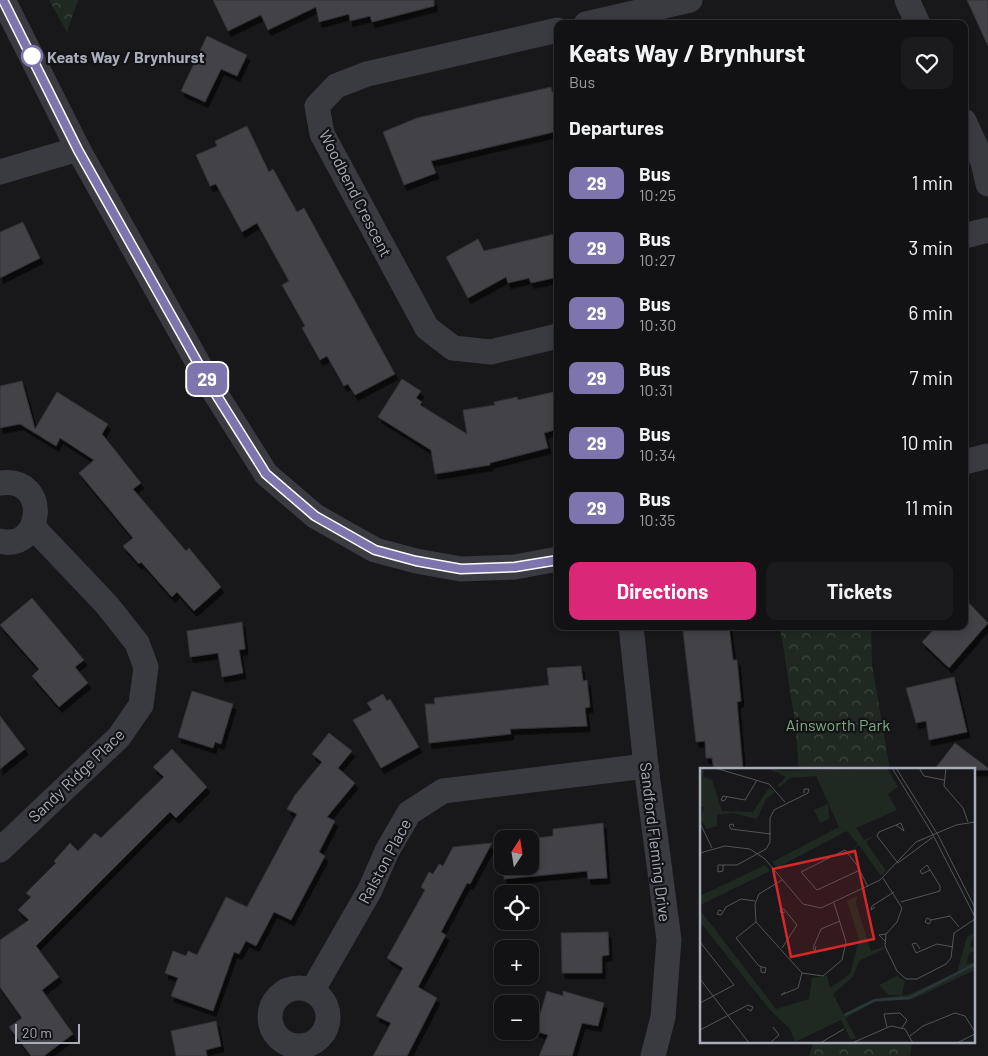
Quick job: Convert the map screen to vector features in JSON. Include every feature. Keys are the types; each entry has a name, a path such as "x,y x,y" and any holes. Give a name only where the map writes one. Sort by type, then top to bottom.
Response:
{"street":[{"path":"3,0 78,150 212,388 266,474 315,516 375,550 416,561 461,569 515,567 554,561"},
{"path":"603,20 690,0"},
{"path":"907,0 916,20"},
{"name":"Woodbend Crescent","path":"554,31 367,74 336,86 317,106 322,134 427,328 453,348 491,352 554,337"},
{"path":"968,130 983,162 988,184"},
{"path":"0,172 78,150"},
{"path":"968,235 988,230"},
{"path":"968,461 988,456"},
{"path":"0,482 13,482 23,486 35,502 36,517 33,527 18,539 0,541"},
{"name":"Sandy Ridge Place","path":"0,850 119,737 141,705 146,667 137,643 107,606 33,527"},
{"name":"Sandford Fleming Drive","path":"631,630 646,766 669,940 663,1017 653,1056"},
{"name":"Ralston Place","path":"312,991 370,890 387,851 409,813 443,792 646,766"}],"green space":[{"path":"49,0 78,0 67,32"},
{"name":"Ainsworth Park","path":"781,630 871,630 872,665 890,768 799,768 795,722"},
{"path":"813,1044 912,1044 910,1056 809,1056"}],"building":[{"path":"213,0 434,0 434,6 372,22 370,16 350,21 349,14 319,22 316,7 268,30 261,15 228,31"},
{"path":"967,0 988,0 988,46"},
{"path":"207,36 247,55 237,76 221,69 205,102 181,91"},
{"path":"551,87 552,92 554,92 554,132 431,161 436,173 404,185 383,132 417,118"},
{"path":"247,126 269,172 273,169 297,212 304,208 395,374 355,395 348,384 344,386 327,356 320,360 302,328 305,326 282,285 289,281 257,223 242,232 216,184 210,186 196,155 217,146 215,141"},
{"path":"23,222 40,258 0,278 0,232"},
{"path":"554,234 554,278 531,283 529,278 508,283 506,277 468,298 446,257 478,239 484,251"},
{"path":"402,379 421,391 416,398 422,402 420,405 467,434 463,410 495,405 494,402 517,397 518,400 554,392 554,430 544,433 548,448 490,463 490,465 435,474 431,450 378,417"},
{"path":"22,381 35,429 57,392 108,424 102,434 141,483 133,489 186,551 189,548 221,587 194,611 177,592 172,597 141,562 139,564 123,546 133,538 79,473 94,460 60,438 56,446 20,424 0,428 0,386"},
{"path":"32,598 84,660 75,667 88,683 59,707 32,676 39,669 0,625"},
{"path":"968,602 988,623 949,668 922,642 933,630 968,630"},
{"path":"242,622 245,649 239,650 243,673 222,677 218,653 190,657 187,631"},
{"path":"729,630 733,660 737,660 741,701 737,702 743,768 714,768 712,758 706,758 705,741 696,742 683,631"},
{"path":"581,666 583,681 587,680 590,707 585,708 587,726 510,729 511,734 429,743 425,704 435,704 434,698 549,685 547,668"},
{"path":"954,677 967,732 929,740 926,721 916,723 906,688"},
{"path":"192,691 233,704 221,744 215,742 213,748 178,737"},
{"path":"383,694 387,701 390,699 419,747 381,768 353,720 372,710 367,703"},
{"path":"0,716 25,749 0,769"},
{"path":"329,733 352,751 338,768 355,783 327,817 335,821 319,852 325,856 291,920 274,912 256,946 246,941 239,954 234,952 213,1011 171,996 178,978 165,973 173,951 186,956 188,951 197,955 226,897 247,907 297,814 287,809 295,795 322,762 312,754"},
{"path":"955,743 988,768 988,770 976,770 976,768 936,768"},
{"path":"172,749 207,787 176,818 170,812 36,946 59,977 42,990 73,1034 44,1056 31,1056 9,1027 22,1018 0,987 0,940 29,920 18,910 31,897 26,893 56,863 54,861 70,843 78,851 95,833 101,838 164,777 153,767"},
{"path":"603,823 607,878 588,879 587,871 504,879 504,875 539,875 539,838 553,836 553,829"},
{"path":"492,843 470,884 467,883 441,932 446,935 418,987 437,998 407,1056 373,1056 391,1023 376,1016 403,968 387,958 425,890 421,887 429,872 433,874 439,864 443,866 453,847"},
{"path":"608,932 609,955 602,956 602,973 562,973 561,933"},
{"path":"547,991 563,996 563,991 604,1003 598,1026 582,1023 572,1056 539,1056 548,1035 539,1032 539,1018"},
{"path":"216,1021 221,1046 206,1050 207,1056 176,1056 171,1031"}],"bus line":[{"name":"29","path":"3,0 65,120 78,150 212,388 266,474 315,516 375,550 416,561 461,569 515,567 554,561"}],"place":[{"name":"Keats Way / Brynhurst","path":"32,56"}]}
